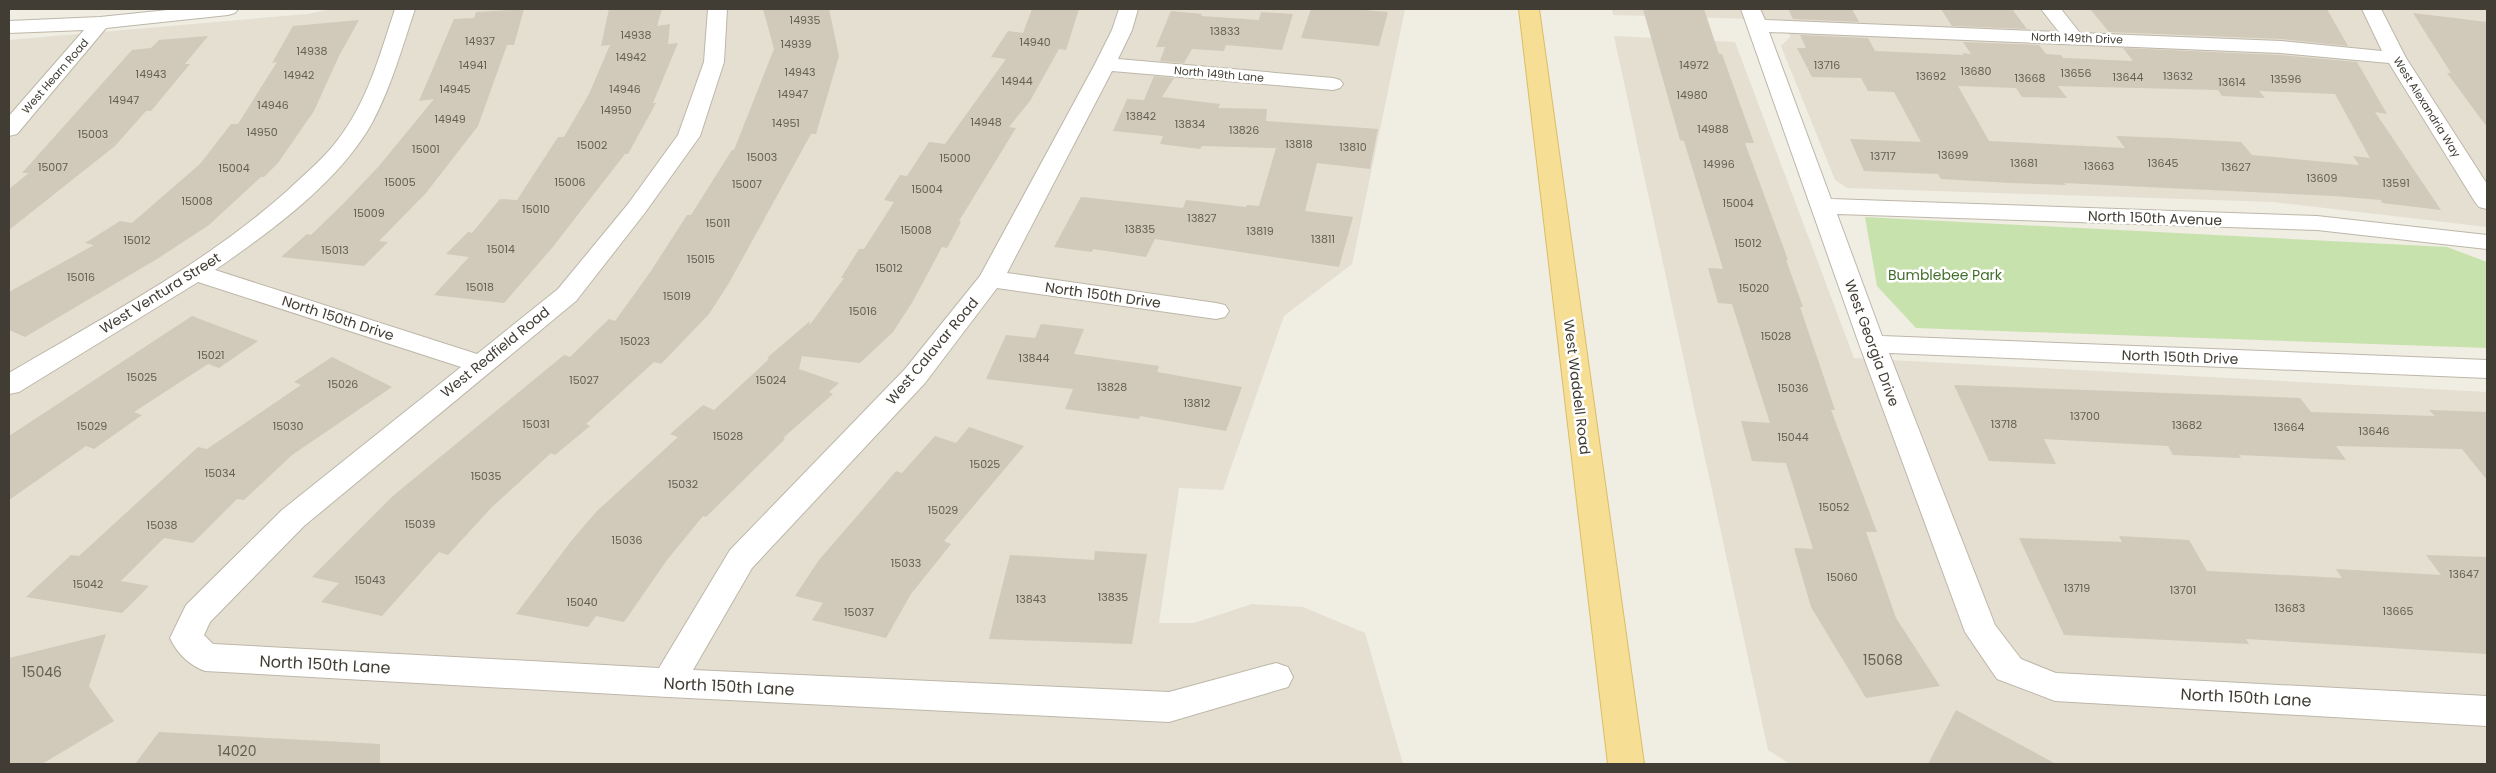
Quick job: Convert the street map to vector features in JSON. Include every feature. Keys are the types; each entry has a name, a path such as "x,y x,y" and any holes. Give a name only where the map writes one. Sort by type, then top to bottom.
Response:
{"main road":[{"name":"West Waddell Road","path":"1529,9 1626,764"}],"street":[{"path":"9,27 100,23 228,9"},
{"name":"West Ventura Street","path":"9,385 197,273 315,178 351,137 371,101 405,9"},
{"name":"West Redfield Road","path":"186,638 197,614 293,518 567,295 636,210 689,136 714,62 717,9"},
{"name":"West Calavar Road","path":"668,683 741,559 915,376 991,279 1105,64 1122,30 1129,9"},
{"path":"2051,9 2074,38"},
{"name":"West Alexandria Way","path":"2372,9 2396,58 2487,202"},
{"name":"North 149th Drive","path":"1754,17 2074,38 2281,47 2396,58"},
{"name":"West Georgia Drive","path":"1754,17 1872,344 1981,632 2009,669"},
{"name":"West Hearn Road","path":"9,128 100,23"},
{"name":"North 149th Lane","path":"1105,64 1333,84"},
{"name":"North 150th Avenue","path":"1822,206 2317,223 2487,242"},
{"name":"North 150th Drive","path":"197,273 480,364"},
{"name":"North 150th Drive","path":"991,279 1216,311"},
{"name":"North 150th Drive","path":"1872,344 2487,369"},
{"name":"North 150th Lane","path":"186,638 205,657 668,683 1168,707 1276,677"},
{"name":"North 150th Lane","path":"2009,669 2055,687 2487,711"}],"shaded area":[{"path":"332,9 1405,9 1352,264 1284,316 1223,490 1179,488 1159,623 1194,623 1252,604 1303,607 1365,633 1403,764 9,764 9,40 307,14"},
{"path":"1612,9 2487,9 2487,227 2274,202 1847,188 1835,180 1781,46 1790,37 1785,20 1613,15"},
{"path":"1614,36 1735,42 1854,358 2487,392 2487,764 1790,764 1768,750"}],"green space":[{"name":"Bumblebee Park","path":"1865,217 2447,247 2487,262 2487,348 1916,328 1877,286"}],"building":[{"path":"524,9 514,45 507,45 478,126 426,193 379,241 388,242 364,266 281,257 307,234 311,235 345,202 379,166 434,99 419,101 454,19 474,18 476,12"},
{"path":"609,9 662,9 657,26 670,24 668,44 678,43 653,103 656,103 628,154 625,154 552,248 504,303 434,295 469,257 446,254 468,232 472,233 500,199 517,200 558,137 564,137 589,94 610,45 601,46"},
{"path":"763,9 829,9 839,56 816,134 811,134 729,283 709,314 661,364 654,362 586,424 590,426 555,455 551,453 491,508 448,555 439,552 382,616 321,602 339,583 312,577 394,495 564,355 570,357 609,319 615,321 651,271 687,215 691,215 732,150 734,150 774,49"},
{"path":"1032,9 1079,9 1066,50 1059,49 1030,101 1009,127 1016,128 959,221 961,222 947,248 942,247 913,301 893,332 860,363 802,356 799,369 839,383 829,392 833,394 783,438 785,439 706,517 703,516 667,560 624,622 596,616 588,627 516,614 572,540 597,511 678,437 670,434 703,405 714,410 769,359 767,358 810,321 809,326 844,278 841,278 859,249 864,249 894,202 884,200 900,175 907,176 929,142 945,144 1006,59 991,57 1008,31 1023,33"},
{"path":"1311,9 1353,9 1388,12 1379,46 1301,38"},
{"path":"1643,9 1704,9 1719,54 1722,54 1754,143 1745,143 1788,260 1786,260 1803,307 1800,307 1835,410 1831,410 1877,532 1866,532 1896,618 1940,686 1866,698 1811,607 1794,548 1813,549 1786,463 1752,461 1741,421 1770,423 1732,304 1718,303 1708,268 1723,269 1684,141 1680,140"},
{"path":"1788,9 1852,9 1859,22 1793,19"},
{"path":"1941,9 2012,9 2027,29 1952,26"},
{"path":"2090,9 2327,9 2348,46 2281,39 2109,32"},
{"path":"1171,11 1202,14 1201,16 1259,20 1261,12 1293,14 1282,50 1226,45 1224,51 1192,49 1184,63 1160,61 1165,47 1156,47"},
{"path":"2413,13 2487,22 2487,127 2447,73 2451,73"},
{"path":"359,20 339,56 314,111 278,163 264,177 261,177 209,225 157,259 25,337 9,330 9,292 94,245 85,243 120,221 132,223 200,164 231,124 238,124 277,62 272,63 293,26"},
{"path":"1800,35 1868,38 1875,51 1971,54 1963,42 2039,45 2046,54 2061,55 2063,58 2133,61 2123,48 2281,55 2357,62 2387,114 2375,112 2441,210 2382,203 2381,200 2334,196 2064,183 2066,185 2011,183 1941,179 1938,174 1864,171 1850,139 1921,142 1894,92 1868,91 1861,78 1812,77 1797,48 1806,48","holes":["1958,86 2016,88 2022,97 2067,98 2058,86 2218,90 2222,96 2265,98 2259,91 2335,94 2370,158 2353,156 2359,165 2252,155 2241,142 2169,138 2116,136 2125,148 1989,141"]},
{"path":"208,36 185,64 190,64 151,111 146,111 115,146 9,230 9,189 29,173 22,173 132,50 151,48 159,40"},
{"path":"1154,76 1174,78 1162,97 1220,104 1218,108 1267,109 1266,121 1378,129 1370,169 1317,163 1305,211 1353,217 1339,267 1155,239 1146,257 1093,249 1092,252 1054,247 1081,197 1183,208 1186,200 1246,207 1247,205 1259,206 1276,148 1202,146 1200,149 1160,144 1163,136 1113,131 1127,99 1144,100"},
{"path":"192,316 258,341 219,368 208,364 134,412 142,415 94,449 86,446 9,500 9,436"},
{"path":"1041,324 1084,329 1074,354 1159,366 1157,372 1242,387 1226,431 1140,416 1139,419 1065,409 1073,389 986,379 1006,335 1035,338"},
{"path":"332,357 392,387 292,455 244,500 237,499 193,543 164,538 121,581 149,586 122,613 26,597 71,555 79,556 198,447 207,449 301,385 294,382"},
{"path":"1954,385 2300,398 2311,412 2435,416 2429,410 2487,412 2487,480 2462,449 2336,446 2346,460 2239,455 2241,458 2173,455 2168,446 2044,439 2056,464 1989,461"},
{"path":"969,427 1024,446 944,541 951,544 911,594 886,638 812,620 823,603 795,596 819,560 896,471 902,473 935,436 956,443"},
{"path":"2119,536 2189,540 2207,571 2342,578 2336,569 2441,575 2426,555 2487,557 2487,654 2246,639 2249,644 2064,635 2019,538 2122,542"},
{"path":"1095,551 1147,554 1132,644 989,639 1010,555 1094,560"},
{"path":"106,634 89,686 114,721 42,764 9,764 9,658"},
{"path":"1956,710 2056,764 1928,764"},
{"path":"159,732 380,744 380,764 135,764"}]}
